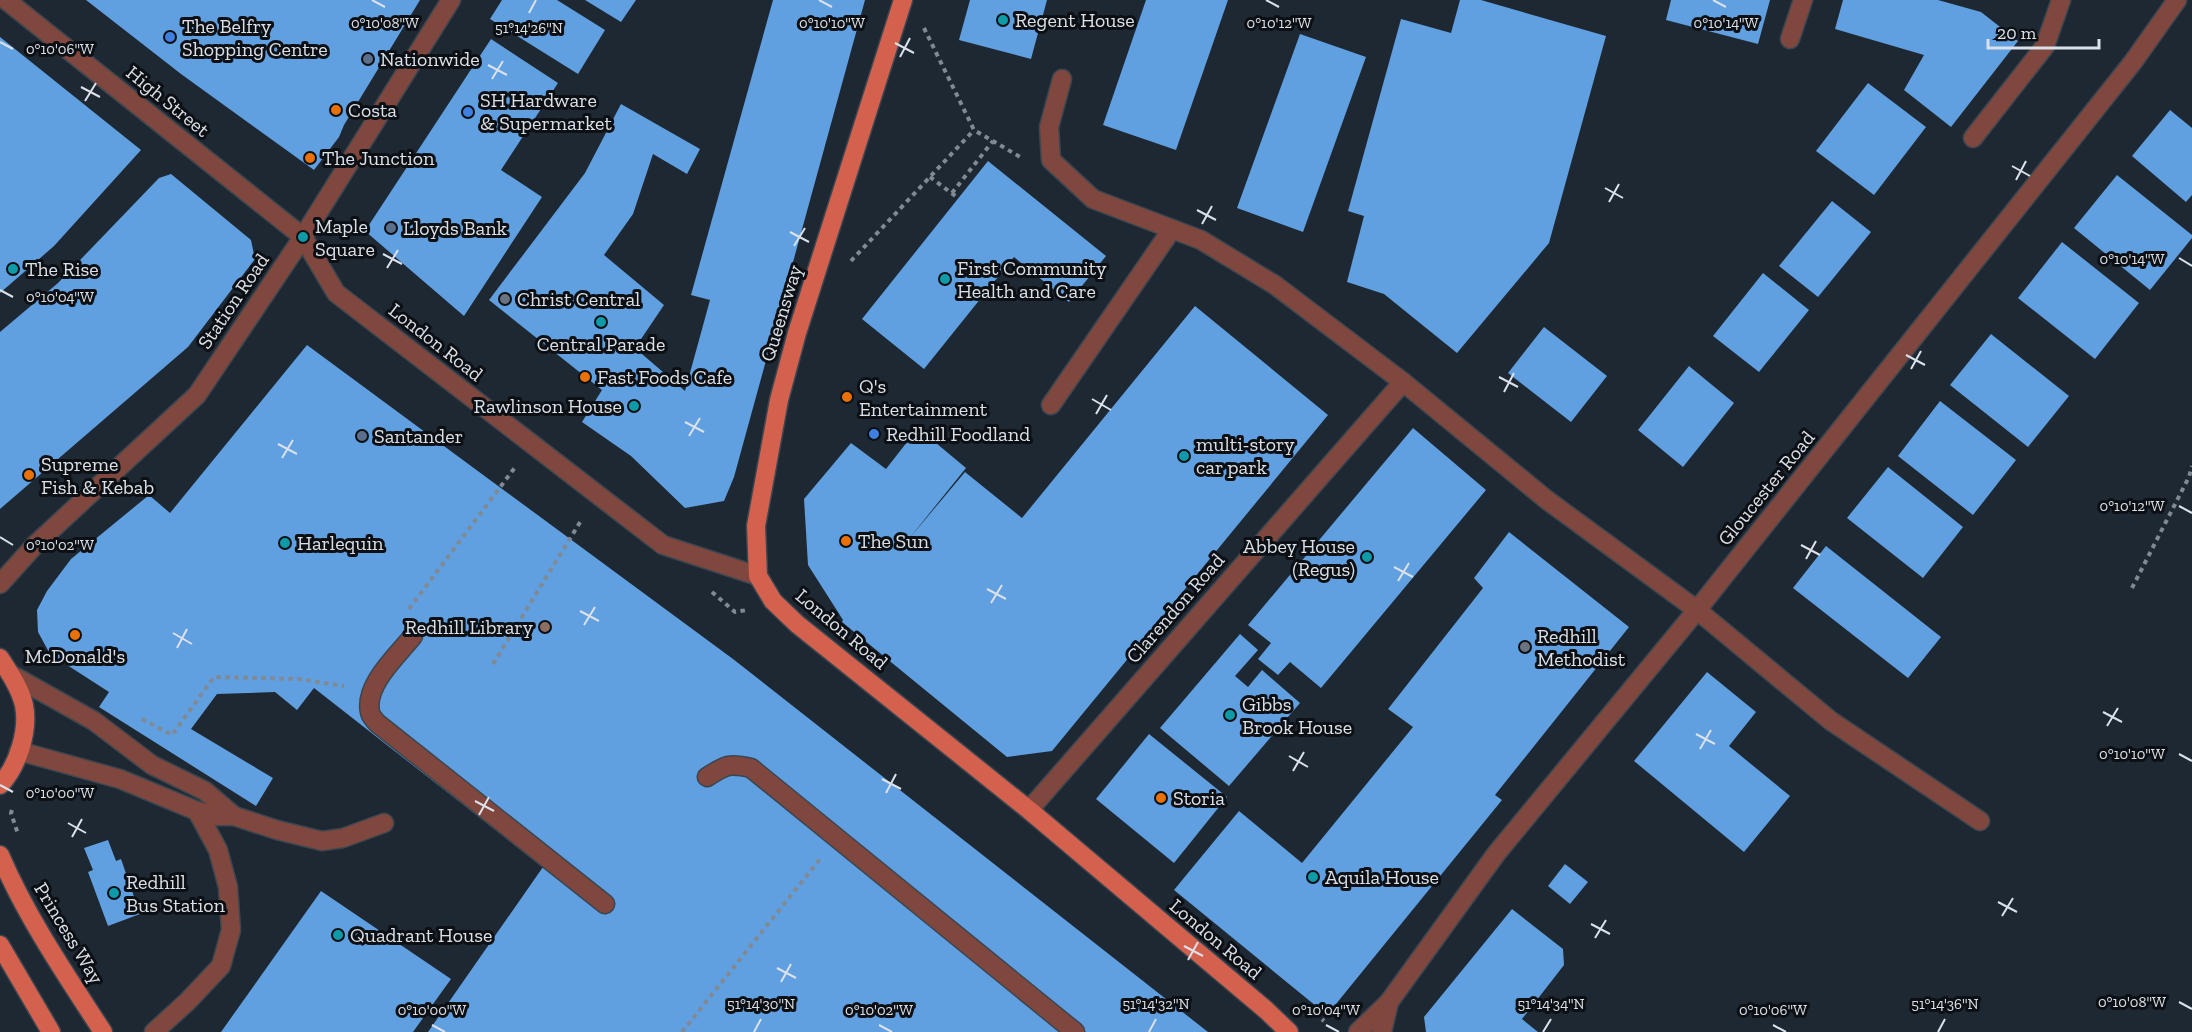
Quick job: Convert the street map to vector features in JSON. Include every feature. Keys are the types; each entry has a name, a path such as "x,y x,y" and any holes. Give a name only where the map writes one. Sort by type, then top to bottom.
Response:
{"main road":[{"name":"Queensway","path":"758,576 756,526 779,400 797,333 903,0"},
{"name":"London Road","path":"758,576 773,601 797,624 1029,810 1289,1032"},
{"path":"0,658 12,675 24,705 24,728 20,751 0,784"},
{"name":"Princess Way","path":"0,855 10,878 52,953 103,1032"},
{"path":"0,945 51,1032"},
{"name":"London Road","path":"1266,1010 1274,1032"}],"street":[{"name":"High Street","path":"6,0 303,237"},
{"name":"Station Road","path":"0,584 35,545 197,395 303,237 451,0"},
{"path":"1790,39 1803,0"},
{"path":"1973,138 2045,45 2061,0"},
{"name":"Gloucester Road","path":"1358,1032 1389,1002 1496,854 1697,610 2133,62 2177,0"},
{"path":"1062,80 1049,127 1051,160 1093,199 1201,240 1275,285 1403,382 1547,500 1697,610 1831,721 1980,821"},
{"path":"1050,405 1172,229"},
{"name":"London Road","path":"303,237 336,293 663,545 758,576"},
{"name":"Clarendon Road","path":"1029,810 1403,382"},
{"path":"413,636 374,684 370,695 369,713 377,723 605,904"},
{"path":"12,675 86,716 152,765 206,791 234,816"},
{"path":"20,751 120,779 197,811 215,816 234,816 322,841 343,838 384,823"},
{"path":"707,777 724,766 733,764 751,768 1075,1032"},
{"path":"154,1032 221,966 231,930 228,887 218,850 197,811"},
{"name":"Gloucester Road","path":"1382,1032 1389,1002"}],"path":[{"path":"920,20 974,130 1023,159"},
{"path":"843,269 974,130"},
{"path":"952,193 993,141"},
{"path":"930,177 958,198"},
{"path":"406,614 517,465"},
{"path":"2132,588 2189,477 2192,466"},
{"path":"493,664 584,516"},
{"path":"172,735 214,677 299,679 350,686"},
{"path":"15,803 11,813 22,844"},
{"path":"682,1032 837,838"}],"building":[{"path":"86,0 420,0 344,125 339,137 314,170 181,74"},
{"path":"502,0 557,0 605,30 578,74 490,19"},
{"path":"585,0 636,0 621,22"},
{"path":"773,0 865,0 734,477 724,501 685,508 631,456 582,422 602,390 489,300 585,173 621,104 700,149 687,174 653,154 633,214 604,255 664,305 635,348 685,391 710,300 691,295"},
{"name":"Regent House","path":"970,0 1047,0 1031,59 959,40"},
{"path":"1146,0 1228,0 1176,150 1103,125"},
{"path":"1460,0 1481,0 1606,36 1549,243 1457,353 1384,294 1347,282 1364,216 1348,211 1401,19 1451,33"},
{"path":"1671,0 1770,0 1758,44 1666,20"},
{"path":"1843,0 1938,0 1981,12 2018,41 1951,127 1904,90 1924,55 1835,29"},
{"path":"1300,34 1366,57 1303,232 1237,208"},
{"path":"0,37 141,150 54,246 0,293"},
{"path":"491,39 558,83 501,170 542,197 464,316 365,231"},
{"path":"1868,83 1926,127 1874,195 1816,151"},
{"path":"2170,110 2192,128 2192,195 2186,202 2132,156"},
{"name":"First Community Health and Care","path":"988,161 1106,256 1069,302 1014,257 924,369 862,319"},
{"path":"171,174 251,240 255,259 188,347 0,509 0,332 58,283 159,178"},
{"path":"2117,175 2192,235 2192,238 2150,290 2074,228"},
{"path":"1832,201 1871,232 1818,297 1779,266"},
{"path":"2062,242 2139,303 2095,359 2018,298"},
{"path":"1763,273 1809,310 1759,372 1713,336"},
{"path":"1195,306 1328,415 1052,751 1007,757 842,622 843,620 808,565 804,499 851,443 886,469 918,428 966,468 908,540 965,472 1022,518"},
{"path":"1544,327 1607,376 1571,422 1508,373"},
{"path":"1991,334 2069,396 2028,447 1950,385"},
{"path":"307,345 733,659 1208,1032 428,1032 543,867 314,688 297,710 275,692 217,694 191,729 273,778 256,806 99,707 109,692 50,654 38,632 37,610 47,591 71,559 149,495 170,513"},
{"path":"1689,366 1734,403 1683,467 1638,430"},
{"path":"1940,401 2016,460 1973,515 1898,456"},
{"name":"Abbey House (Regus)","path":"1413,428 1486,490 1321,688 1290,662 1278,675 1258,659 1271,643 1248,625"},
{"path":"1888,467 1963,527 1923,578 1847,518"},
{"path":"1509,532 1629,627 1495,795 1502,800 1327,1015 1174,890 1239,811 1302,863 1413,727 1388,709 1483,588 1474,578"},
{"path":"1826,546 1941,637 1908,678 1793,588"},
{"name":"Gibbs Brook House","path":"1240,634 1258,650 1235,676 1248,687 1262,670 1300,703 1229,786 1160,728"},
{"path":"1707,672 1756,712 1729,746 1790,796 1744,852 1634,761"},
{"name":"Storia","path":"1149,734 1227,797 1174,863 1096,799"},
{"name":"Redhill Bus Station","path":"108,840 116,861 121,859 140,914 108,926 88,872 93,870 84,848"},
{"path":"1565,864 1588,882 1570,904 1548,886"},
{"name":"Quadrant House","path":"321,891 451,979 413,1032 221,1032"},
{"path":"1512,909 1563,949 1564,965 1522,1019 1538,1032 1426,1032 1424,1017"}],"place":[{"name":"Regent House","path":"1003,20"},
{"name":"The Belfry Shopping Centre","path":"170,37"},
{"name":"Nationwide","path":"368,59"},
{"name":"Costa","path":"336,110"},
{"name":"SH Hardware & Supermarket","path":"468,112"},
{"name":"The Junction","path":"310,158"},
{"name":"Lloyds Bank","path":"391,228"},
{"name":"Maple Square","path":"303,237"},
{"name":"The Rise","path":"13,269"},
{"name":"First Community Health and Care","path":"945,279"},
{"name":"Christ Central","path":"505,299"},
{"name":"Central Parade","path":"601,322"},
{"name":"Fast Foods Cafe","path":"585,377"},
{"name":"Q's Entertainment","path":"847,397"},
{"name":"Rawlinson House","path":"634,406"},
{"name":"Redhill Foodland","path":"874,434"},
{"name":"Santander","path":"362,436"},
{"name":"multi-story car park","path":"1184,456"},
{"name":"Supreme Fish & Kebab","path":"29,475"},
{"name":"The Sun","path":"846,541"},
{"name":"Harlequin","path":"285,543"},
{"name":"Abbey House (Regus)","path":"1367,557"},
{"name":"Redhill Library","path":"545,627"},
{"name":"McDonald's","path":"75,635"},
{"name":"Redhill Methodist","path":"1525,647"},
{"name":"Gibbs Brook House","path":"1230,715"},
{"name":"Storia","path":"1161,798"},
{"name":"Aquila House","path":"1313,877"},
{"name":"Redhill Bus Station","path":"114,893"},
{"name":"Quadrant House","path":"338,935"}]}
